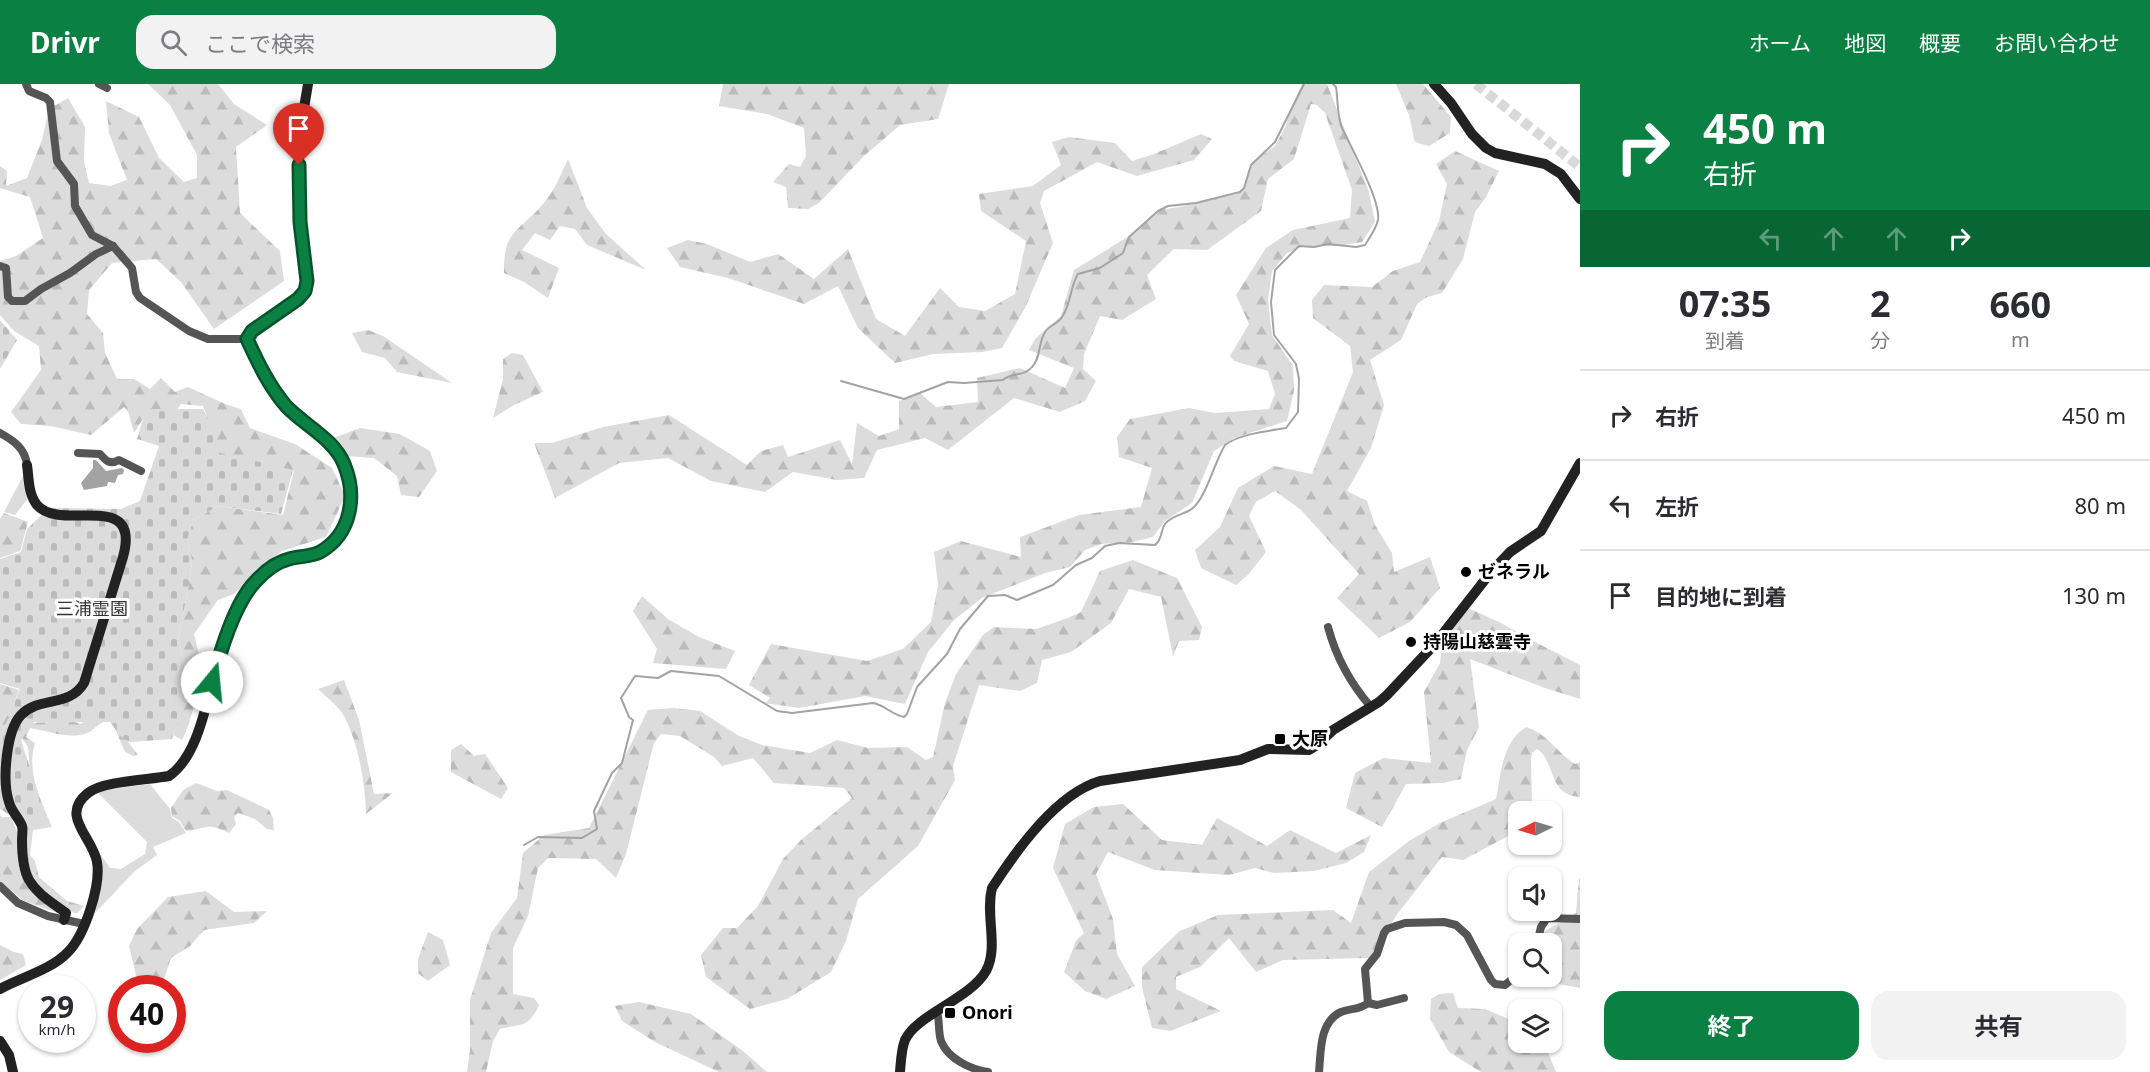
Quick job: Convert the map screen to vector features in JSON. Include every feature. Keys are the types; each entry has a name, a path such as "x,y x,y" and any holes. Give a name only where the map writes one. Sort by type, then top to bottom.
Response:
{"street":[{"path":"26,84 29,91 50,102 57,161 74,184 75,206 92,235 113,246 132,268 136,292 140,298 189,331 208,339 247,339"},
{"path":"247,339 258,326 298,299 305,291 307,281 298,187 302,119 308,84"},
{"path":"1434,84 1451,103 1472,134 1486,148 1495,153 1545,164 1564,178 1580,199"},
{"path":"0,266 6,268 8,297 12,301 25,301 41,288 113,246"},
{"path":"0,989 59,961 76,944 93,903 98,868 96,858 79,824 76,813 77,805 87,793 99,786 169,776 176,771 184,762 192,746 218,660 235,615 254,583 272,567 287,559 310,556 327,547 342,531 350,514 351,487 344,462 329,444 286,406 263,374 247,339"},
{"path":"0,433 19,445 26,456 29,489 33,500 39,507 52,515 109,516 125,531 123,557 84,683 75,694 33,706 23,712 14,724 9,737 7,795 9,806 22,826 22,854 28,878 38,893 66,913 64,920"},
{"path":"78,453 100,454 107,461 119,460 141,471"},
{"path":"900,1072 904,1042 909,1034 920,1023 979,980 987,968 991,951 991,894 996,882 1042,821 1083,787 1100,781 1240,760 1268,749 1309,750 1317,745 1333,730 1387,695 1434,645 1509,552 1541,531 1580,463"},
{"path":"1328,627 1334,650 1353,687 1371,707"},
{"path":"0,886 18,903 48,916 84,924"},
{"path":"1539,933 1547,918 1580,919"},
{"path":"1368,1003 1365,969 1377,954 1384,931 1405,923 1444,922 1460,928 1470,938 1491,980 1498,986 1508,981"},
{"path":"1319,1072 1322,1041 1328,1025 1342,1012 1360,1008 1368,1003 1377,1005 1404,998"},
{"path":"937,1012 941,1041 946,1049 969,1068 988,1072"},
{"path":"0,1041 9,1055 13,1072"}],"green space":[{"path":"148,84 218,84 234,104 267,125 236,147 240,213 280,251 284,281 214,329 181,282 156,259 112,263 89,290 87,314 103,333 105,353 117,379 134,379 150,389 161,378 175,392 188,387 241,409 250,428 295,444 332,468 345,496 326,537 282,551 234,594 218,600 194,634 204,675 182,740 173,735 189,682 178,641 192,561 187,541 193,520 219,506 283,515 294,471 217,454 214,436 203,406 181,404 170,418 146,414 134,433 128,411 124,407 91,435 51,426 21,424 11,412 41,370 39,346 14,331 0,315 0,261 16,256 43,238 30,197 0,188 0,166 7,171 6,186 27,178 42,140 49,109 68,98 85,127 84,161 89,183 110,186 127,180 109,133 106,101 139,117 159,158 184,182 197,178 197,155 170,105"},
{"path":"723,84 949,84 938,119 900,125 864,156 819,203 808,209 788,208 786,187 773,182 789,164 800,167 806,156 804,128 767,114 719,106"},
{"path":"1302,84 1327,84 1369,192 1375,222 1362,242 1338,246 1304,246 1287,253 1272,271 1268,300 1272,335 1293,366 1294,391 1287,421 1234,438 1214,451 1192,503 1165,521 1153,537 1132,542 1101,544 1085,550 1070,567 1045,573 982,598 954,620 928,652 905,704 865,696 799,708 765,703 770,698 749,685 771,644 867,661 903,649 931,622 938,585 934,552 961,541 1021,557 1020,537 1079,515 1141,507 1152,468 1119,457 1117,437 1130,419 1189,408 1215,413 1269,409 1275,394 1268,371 1234,361 1230,356 1249,324 1236,295 1266,248 1293,230 1350,218 1352,190 1325,113 1317,105 1311,104 1294,159 1268,179 1261,211 1207,250 1174,249 1147,275 1156,299 1122,320 1100,316 1084,354 1083,369 1096,381 1085,401 1060,412 1014,398 948,450 925,438 877,450 864,478 837,480 793,472 765,492 711,481 668,458 619,463 555,498 534,443 552,443 603,427 669,415 747,465 761,451 783,445 788,457 840,440 852,464 857,423 879,436 899,429 899,401 920,393 936,407 978,402 977,378 1020,368 1065,388 1074,368 1029,350 1035,339 1061,316 1074,270 1134,233 1158,210 1237,194 1244,186 1251,167 1257,159 1275,146 1286,126 1290,110"},
{"path":"1396,84 1423,84 1451,117 1450,133 1429,146 1415,142 1409,115"},
{"path":"1201,134 1212,139 1194,160 1137,176 1097,162 1044,191 1040,203 1053,243 1025,308 1002,348 982,352 933,354 895,363 858,328 838,286 804,304 728,278 680,267 667,248 688,240 707,244 750,262 778,254 814,279 848,249 876,319 905,336 940,288 959,307 985,311 1015,294 1026,241 981,211 979,194 1033,186 1061,165 1052,142 1069,137 1115,143 1132,161"},
{"path":"1455,151 1499,171 1486,197 1475,212 1463,259 1442,293 1427,297 1417,304 1401,340 1370,360 1384,405 1371,448 1347,491 1367,501 1375,525 1392,553 1394,572 1430,557 1440,588 1410,622 1379,638 1337,598 1359,574 1301,510 1275,491 1256,502 1249,516 1266,552 1248,575 1236,585 1201,568 1195,550 1220,527 1238,488 1274,466 1312,474 1353,372 1350,346 1313,318 1312,300 1324,285 1372,287 1393,271 1420,262 1439,221 1447,184 1436,164"},
{"path":"568,159 587,208 606,234 646,270 587,245 575,229 560,226 550,240 535,233 522,250 559,268 548,298 524,282 504,273 504,259 506,248 514,233 547,199"},
{"path":"0,320 17,340 0,369"},
{"path":"368,330 383,336 452,383 397,372 385,358 362,352 352,333"},
{"path":"512,353 523,355 543,392 514,405 493,418 503,379 503,359"},
{"name":"三浦霊園","path":"146,409 203,409 214,430 217,452 293,470 281,514 219,506 193,520 187,541 192,561 178,641 189,682 172,739 130,742 122,738 110,722 34,722 21,740 45,814 29,827 0,809 0,738 20,689 0,683 0,559 21,552 27,529 49,508 121,509 140,501 159,446 137,439"},
{"path":"360,428 400,434 430,451 437,471 419,497 401,495 397,476 374,458 348,456 331,439"},
{"path":"23,476 28,498 15,515 4,512"},
{"path":"4,513 28,522 20,551 0,558 0,519"},
{"path":"1133,560 1177,578 1202,627 1199,640 1179,641 1173,656 1161,597 1129,589 1111,623 1071,652 1042,660 1037,683 1020,691 979,685 953,766 955,780 918,846 858,899 846,941 831,972 787,999 750,1009 706,977 701,955 723,928 737,928 758,906 783,859 801,840 852,798 844,788 774,783 753,758 722,766 714,757 680,736 661,734 654,743 626,854 616,878 596,859 548,858 538,868 528,916 513,948 513,994 534,998 539,1005 528,1022 500,1029 493,1041 486,1072 467,1072 470,1050 470,1000 491,933 517,898 523,853 544,835 589,828 648,710 674,708 700,711 739,736 762,745 810,753 837,740 868,748 907,747 926,760 933,757 945,703 956,674 983,635 994,627 1036,629 1081,612 1100,571"},
{"path":"642,596 668,619 699,637 735,651 726,669 653,663 657,649 633,611"},
{"path":"1466,607 1580,665 1580,699 1470,659 1479,727 1467,750 1461,779 1443,783 1406,784 1382,827 1346,808 1355,773 1383,758 1431,763 1424,692 1440,663 1443,638"},
{"path":"344,680 359,720 374,794 393,793 366,814 360,764 354,739 339,709 318,689"},
{"path":"0,684 19,690 1,740 0,752"},
{"path":"104,705 111,709 123,735 138,755 133,756 125,752 113,724 107,720 90,732 80,735 73,736 30,728 26,737 35,743 32,765 36,786 52,827 33,830 30,855 35,861 39,877 67,901 84,906 74,913 46,894 32,878 28,869 27,824 40,813 31,783 28,747 21,736 30,723 71,721 81,724"},
{"path":"1526,727 1534,730 1575,764 1580,762 1580,797 1569,795 1562,790 1553,777 1543,754 1537,749 1532,753 1531,759 1532,801 1508,801 1508,836 1463,860 1442,857 1398,913 1369,958 1283,960 1256,972 1229,938 1200,967 1176,977 1176,989 1221,1011 1170,1031 1152,1028 1142,987 1142,967 1180,931 1218,915 1333,910 1351,923 1369,872 1409,841 1442,822 1496,799 1507,750 1518,733"},
{"path":"461,744 474,756 485,754 508,788 501,799 451,772 451,750"},
{"path":"196,783 217,791 227,790 269,810 273,818 274,830 267,829 255,819 238,813 234,817 236,824 229,833 212,827 186,831 180,821 172,816 171,808 183,790"},
{"path":"150,784 170,809 172,818 179,822 186,833 153,847 157,855 135,871 95,913 102,880 100,854 110,868 121,869 145,854 147,842 96,791"},
{"path":"1123,804 1162,840 1202,845 1217,818 1267,846 1290,830 1336,853 1371,835 1364,852 1346,863 1314,871 1274,873 1255,868 1229,875 1155,870 1108,852 1096,874 1113,919 1117,954 1135,986 1106,999 1085,991 1064,972 1076,941 1084,933 1053,868 1065,824 1094,807"},
{"path":"0,813 1,817 11,817 17,832 19,867 25,884 58,913 24,901 0,881"},
{"path":"1579,878 1580,988 1562,985 1562,933 1544,933 1576,913"},
{"path":"206,891 234,912 267,911 254,923 204,930 190,946 171,958 165,975 136,975 129,946 137,929 168,897"},
{"path":"428,932 443,940 450,965 428,981 418,973 418,959"},
{"path":"0,945 23,954 26,965 0,980"},
{"path":"1453,993 1458,1008 1485,1009 1508,1019 1508,1053 1548,1053 1556,1072 1481,1072 1449,1052 1430,1019 1431,999 1439,994"},
{"path":"639,1002 691,1014 743,1051 767,1072 719,1072 655,1042 622,1021 615,1006"}],"shaded area":[{"path":"93,460 96,460 106,471 122,468 123,474 118,475 115,483 108,482 107,486 84,490 81,483 93,468"}],"waterway":[{"path":"841,381 904,399 948,382 1003,380 1029,370 1037,359 1045,332 1060,320 1065,312 1078,274 1100,268 1123,253 1129,237 1158,211 1168,206 1196,203 1240,192 1244,188 1251,165 1275,142 1304,84"},
{"path":"524,845 538,837 582,838 597,829 594,811 612,773 622,763 633,720 629,717 621,698 635,676 658,678 671,671 719,676 777,711 792,713 873,703 904,717 917,687 947,654 960,629 988,596 1005,595 1017,600 1053,585 1076,565 1092,558 1105,546 1119,543 1155,545 1168,521 1190,510 1198,503 1225,445 1246,436 1286,428 1298,412 1299,379 1296,364 1274,335 1271,302 1275,270 1299,246 1314,247 1328,244 1356,247 1365,245 1378,220 1375,200 1340,123 1336,87 1333,84"}],"tunnel":[{"path":"1476,84 1580,167"}],"place":[{"name":"ゼネラル","path":"1466,572"},
{"name":"持陽山慈雲寺","path":"1411,642"},
{"name":"大原","path":"1280,739"},
{"name":"Onori","path":"950,1013"}],"route":[{"path":"212,682 235,615 254,583 272,567 287,559 310,556 320,552 342,531 350,514 351,487 344,462 321,436 286,406 263,374 247,339 252,331 298,299 305,291 307,281 300,222 299,165"}]}
